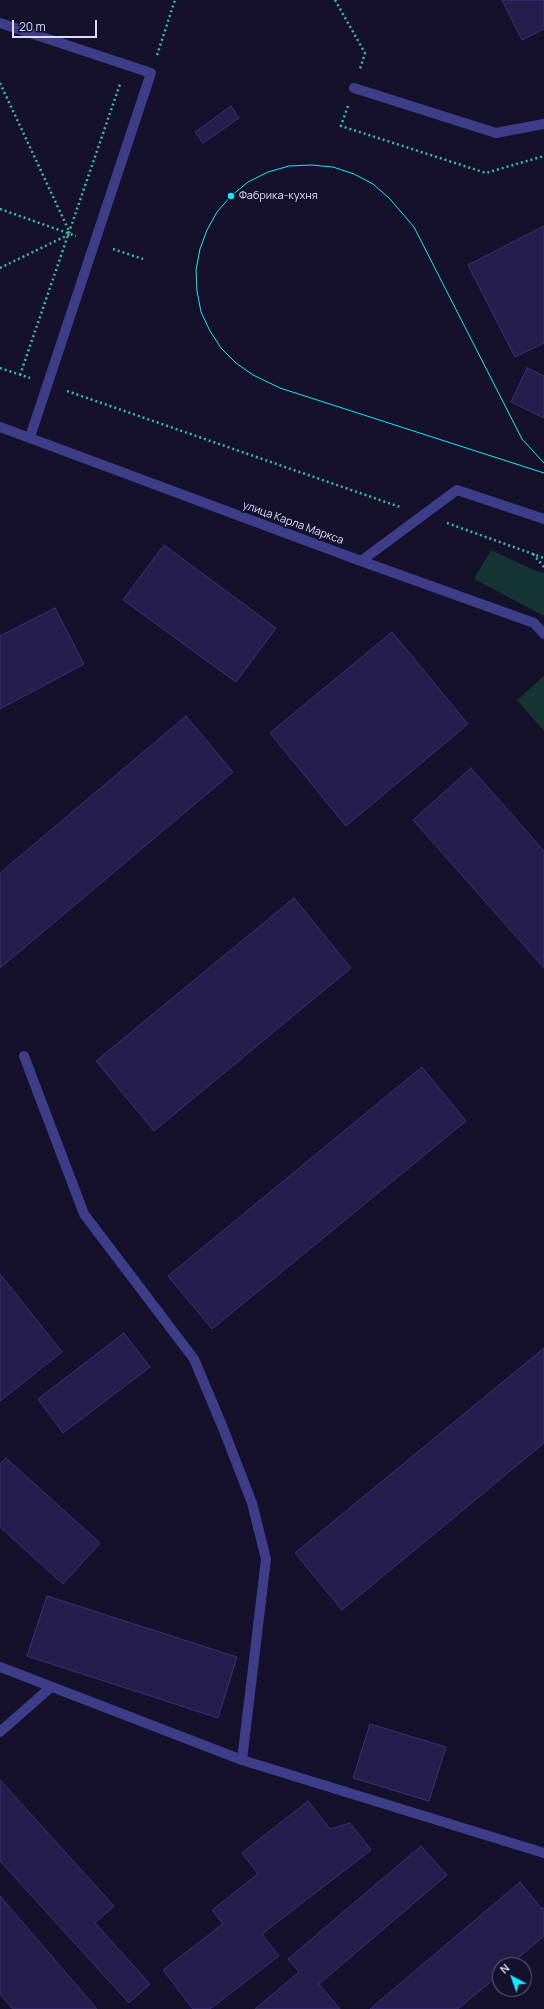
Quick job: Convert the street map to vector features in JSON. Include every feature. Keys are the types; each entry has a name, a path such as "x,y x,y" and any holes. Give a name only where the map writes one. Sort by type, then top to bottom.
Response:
{"street":[{"path":"0,23 151,73 30,438"},
{"path":"354,88 496,133 544,124"},
{"name":"улица Карла Маркса","path":"0,427 361,561 534,623 544,634"},
{"path":"361,561 457,490 544,519"},
{"path":"24,1056 84,1214 194,1359 252,1503 266,1559 242,1760"},
{"path":"0,1667 242,1760 544,1853"},
{"path":"0,1732 51,1687"}],"path":[{"path":"151,73 175,0"},
{"path":"20,375 70,234 127,65"},
{"path":"0,83 70,234"},
{"path":"0,209 70,234"},
{"path":"0,268 70,234"},
{"path":"0,368 391,503"},
{"path":"452,525 544,558"},
{"path":"532,554 544,567"}],"green space":[{"path":"491,550 534,570 544,573 544,616 474,579"},
{"path":"544,676 544,731 517,700"}],"building":[{"path":"502,0 544,0 544,29 522,40"},
{"path":"231,106 239,118 203,143 195,132"},
{"path":"544,226 544,343 515,357 468,265"},
{"path":"527,368 544,376 544,418 511,402"},
{"path":"164,545 276,628 236,682 123,600"},
{"path":"55,608 84,664 0,709 0,636"},
{"path":"392,632 468,724 346,826 270,733"},
{"path":"186,716 233,772 0,968 0,873"},
{"path":"471,768 544,851 544,968 413,820"},
{"path":"294,898 351,968 154,1131 96,1061"},
{"path":"422,1067 466,1121 212,1329 168,1276"},
{"path":"0,1274 62,1352 0,1401"},
{"path":"124,1333 150,1367 63,1433 38,1399"},
{"path":"544,1348 544,1443 342,1610 295,1553"},
{"path":"6,1458 100,1543 63,1584 0,1527 0,1464"},
{"path":"47,1596 237,1657 218,1718 27,1656"},
{"path":"370,1724 446,1747 429,1801 353,1778"},
{"path":"0,1780 114,1906 95,1923 150,1984 129,2003 0,1861"},
{"path":"308,1801 330,1829 350,1823 371,1850 262,1934 279,1956 210,2009 193,2009 163,1970 223,1924 212,1910 258,1874 242,1853"},
{"path":"421,1846 447,1875 319,1984 340,2009 255,2009 299,1972 288,1959"},
{"path":"520,1882 542,1909 544,1908 544,1936 519,1957 492,1957 492,1981 458,2009 370,2009"},
{"path":"0,1896 97,2009 13,2009 0,1994"}],"tram line":[{"path":"544,463 522,439 414,227 390,199 373,184 354,174 333,167 311,165 289,166 268,172 248,182 231,196 217,212 207,230 200,249 196,270 197,291 201,312 210,331 221,348 236,363 253,375 280,388 544,473"}],"place":[{"name":"Фабрика-кухня","path":"231,196"}]}
